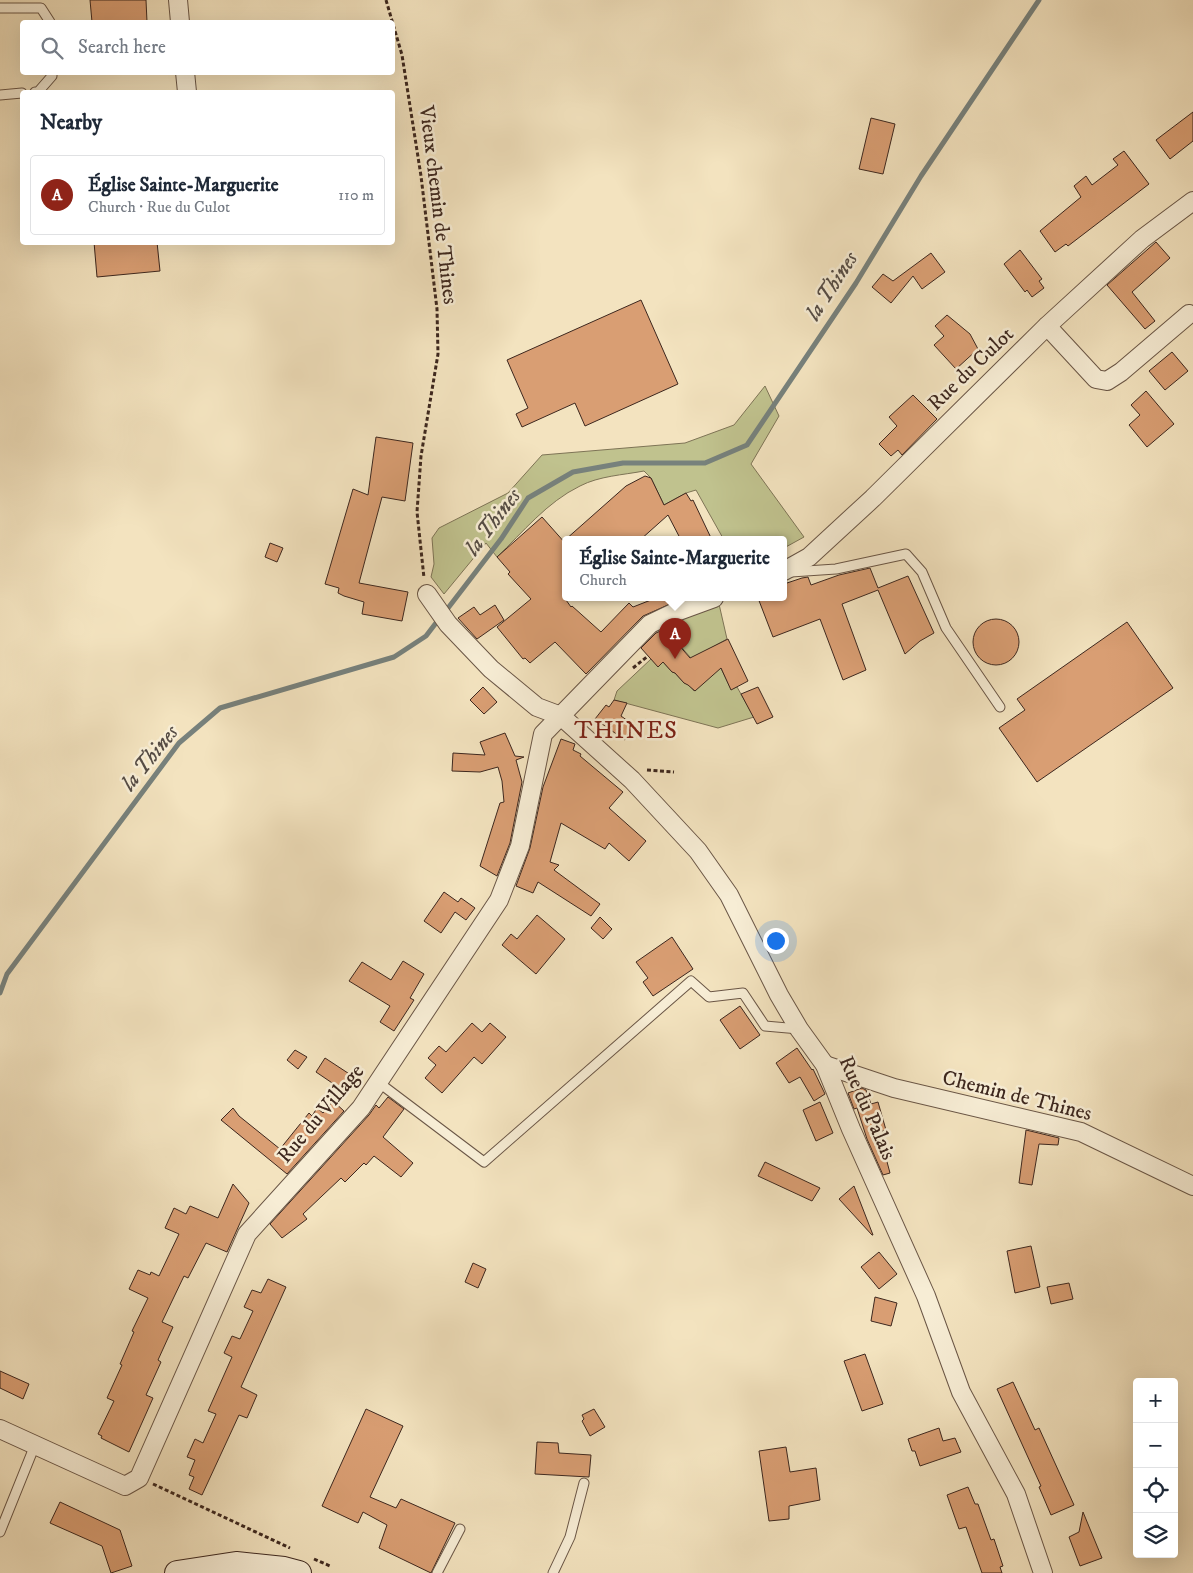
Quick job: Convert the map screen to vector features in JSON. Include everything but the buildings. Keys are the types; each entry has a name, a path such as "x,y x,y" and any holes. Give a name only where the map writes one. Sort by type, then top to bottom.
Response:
{"main road":[{"path":"177,1573 236,1564 284,1569 302,1560"}],"street":[{"path":"178,0 180,20"},
{"path":"185,75 187,90"},
{"name":"Rue du Culot","path":"787,570 809,558 873,498 1047,326 1142,238 1193,201"},
{"path":"1047,326 1096,379 1107,381 1121,372 1189,314"},
{"path":"427,594 448,624 491,669 537,707 561,716"},
{"path":"543,734 650,624 706,601"},
{"name":"Rue du Village","path":"132,1482 247,1234 361,1108 499,900 520,846 543,734 537,707"},
{"name":"Rue du Palais","path":"561,716 632,780 698,852 729,896 779,995 799,1030 825,1065 851,1129 926,1296 961,1392 1016,1494 1043,1573"},
{"name":"Chemin de Thines","path":"825,1065 894,1088 1081,1132 1193,1186"},
{"path":"0,1429 35,1445 132,1482"}],"lane":[{"path":"0,8 41,8 49,20"},
{"path":"40,90 52,75"},
{"path":"0,95 20,94"},
{"path":"787,572 836,569 906,554 922,572 946,628 1000,707"},
{"path":"378,1082 484,1162 692,981 709,997 743,993 765,1026 799,1030"},
{"path":"0,1532 35,1445"},
{"path":"553,1573 570,1537 584,1482"},
{"path":"437,1573 460,1529"}],"path":[{"name":"Vieux chemin de Thines","path":"386,0 392,20"},
{"name":"Vieux chemin de Thines","path":"395,30 402,54 421,176 437,309 438,354 421,456 417,512 427,594"},
{"path":"132,1482 302,1560 330,1566"}],"green space":[{"path":"765,386 779,416 751,464 804,537 787,546 787,536 722,536 696,490 686,493 664,505 651,478 644,471 595,480 568,493 536,518 497,557 486,543 444,594 431,577 434,564 432,538 439,528 508,493 542,455 685,443 734,425"},
{"path":"719,604 727,639 711,648 731,689 737,687 754,717 718,728 614,700 617,691 651,659 658,666 663,662 694,691 704,682 690,657 664,627"}],"waterway":[{"name":"la Thines","path":"445,612 501,539 528,498 573,472 623,463 705,463 747,445 856,283 921,176 1039,0"},
{"name":"la Thines","path":"0,993 7,974 179,743 220,708 394,657 426,636 439,619"}],"place":[{"name":"Église Sainte-Marguerite","path":"675,659"}],"district":[{"name":"THINES","path":"626,731"}]}
